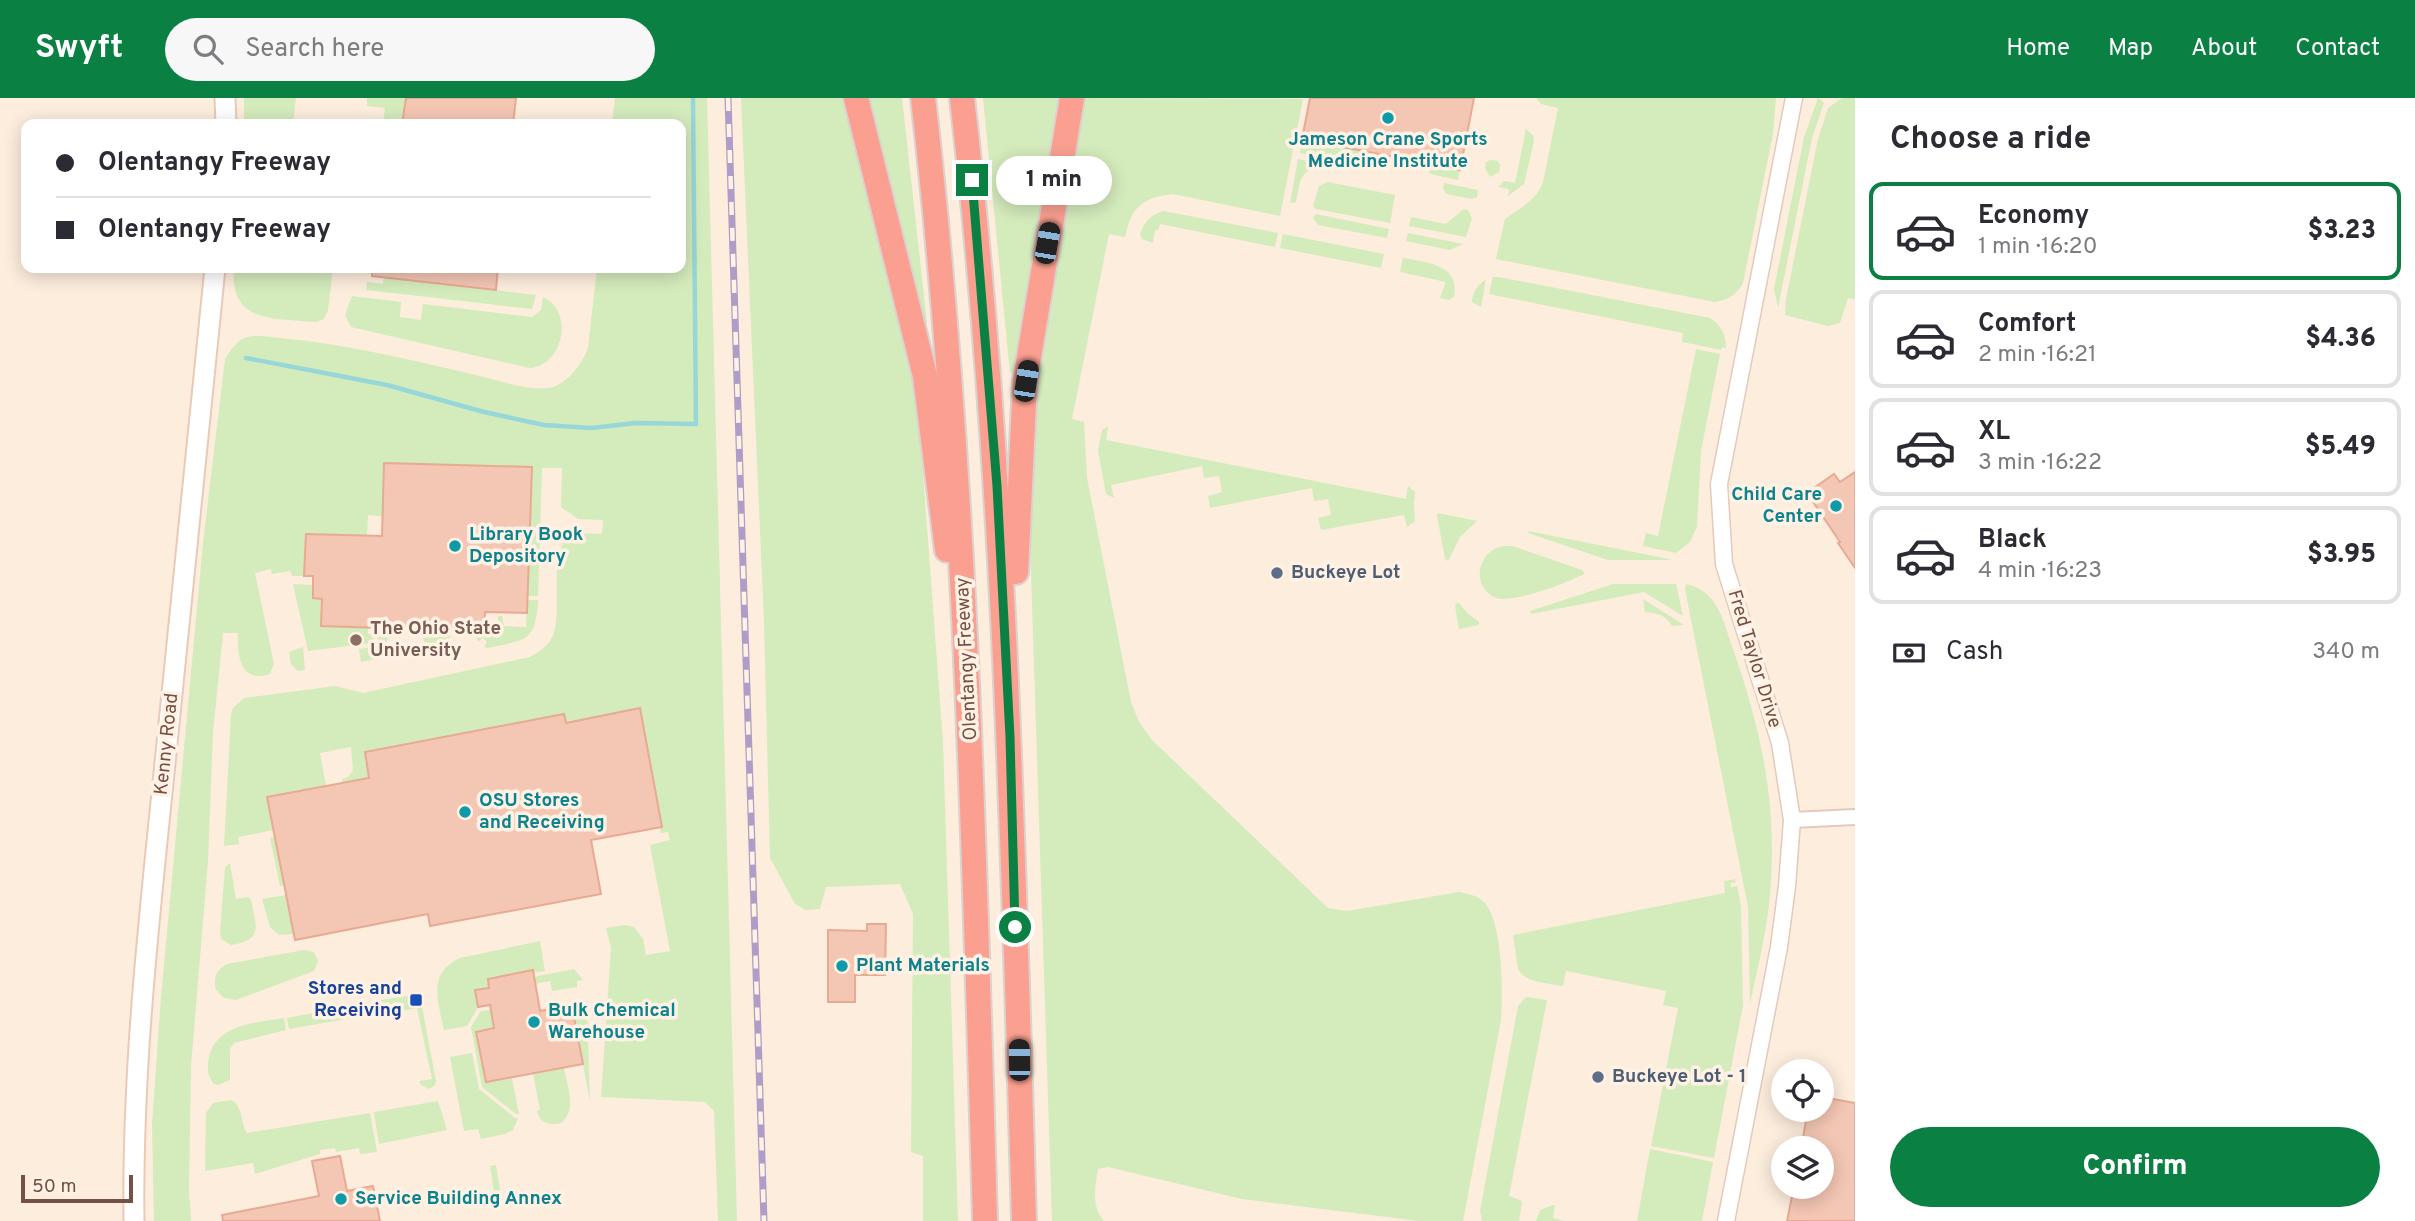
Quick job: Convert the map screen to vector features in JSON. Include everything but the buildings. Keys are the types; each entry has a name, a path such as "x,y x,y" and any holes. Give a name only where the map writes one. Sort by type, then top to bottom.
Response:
{"highway":[{"path":"856,98 925,376 971,738"},
{"name":"Olentangy Freeway","path":"923,98 936,212 959,489 971,738 985,1221"},
{"name":"Olentangy Freeway","path":"962,98 975,208 997,486 1010,737 1024,1221"},
{"path":"1010,737 1026,381 1072,98"}],"main road":[{"path":"225,98 226,119"},
{"name":"Kenny Road","path":"134,1221 133,1149 150,911 214,273"}],"street":[{"name":"Fred Taylor Drive","path":"1726,1221 1779,947 1787,886 1791,820 1780,743 1724,564 1719,484 1794,98"},
{"path":"1791,820 1855,817"}],"green space":[{"path":"244,98 296,98 294,119 244,119"},
{"path":"367,98 406,98 403,119 384,119 385,108 367,106"},
{"path":"615,98 707,98 737,1221 718,1221 714,1111 705,1102 601,1097 611,948 606,928 625,925 634,927 643,939 646,955 670,951 650,845 670,840 668,832 661,833 659,827 662,826 639,709 566,723 564,715 365,752 369,778 342,783 342,779 348,777 353,770 351,747 320,753 326,786 274,830 238,837 239,844 224,846 231,715 233,708 244,698 335,686 363,693 530,657 540,651 553,635 557,611 557,567 563,544 577,534 602,534 603,520 578,519 561,507 562,468 542,468 538,596 527,596 531,468 385,463 382,516 368,515 367,536 306,534 304,576 292,576 290,571 272,574 271,569 255,573 274,664 270,674 252,675 246,671 238,650 238,633 223,633 213,732 208,861 191,1066 191,1221 154,1221 152,1124 161,997 203,543 225,359 243,338 262,336 364,350 528,387 553,387 565,381 579,365 588,348 596,273 686,273 686,119 612,119"},
{"path":"741,98 846,98 907,343 920,433 943,742 958,1221 923,1221 923,1156 911,1152 913,914 900,884 826,887 820,909 806,910 795,904 770,858 764,622"},
{"path":"865,98 902,98 927,323 922,324"},
{"path":"983,98 1061,98 1015,372 1010,373"},
{"path":"1083,98 1303,99 1280,216 1173,194 1153,198 1140,205 1131,218 1125,237 1109,234 1072,419 1084,422 1087,478 1131,702 1139,722 1152,740 1328,908 1347,911 1459,892 1478,898 1490,911 1500,958 1501,1020 1463,1221 1419,1221 1242,1199 1108,1167 1098,1169 1095,1189 1097,1209 1104,1221 1052,1221 1029,511 1034,416"},
{"path":"1536,98 1776,98 1773,134 1743,283 1735,293 1715,302 1496,259 1505,219 1532,199 1543,182 1558,108 1541,104"},
{"path":"1818,98 1824,103 1812,138 1778,308 1774,289 1804,137"},
{"path":"1842,98 1855,98 1855,299 1848,298 1840,323 1828,326 1785,315 1818,139 1828,108"},
{"path":"1526,129 1533,135 1534,141 1524,184 1508,196 1509,189 1498,187 1504,181 1515,183"},
{"path":"1302,139 1379,154 1377,164 1385,166 1385,170 1300,153"},
{"path":"1298,159 1332,166 1326,170 1306,172 1300,182 1296,202 1290,203"},
{"path":"1498,161 1500,165 1499,172 1490,177 1485,168 1486,162"},
{"path":"1431,165 1460,170 1458,180 1431,174"},
{"path":"1328,182 1395,195 1390,223 1316,209 1313,206 1319,186"},
{"path":"1444,183 1478,190 1477,197 1472,199 1446,194"},
{"path":"1464,209 1468,210 1472,219 1466,237 1409,226 1411,217 1446,224"},
{"path":"1163,211 1278,233 1275,247 1160,224 1158,230 1155,230 1153,243 1142,239 1140,235 1145,223"},
{"path":"1316,214 1389,229 1387,238 1318,225 1313,218"},
{"path":"1408,233 1463,244 1450,250 1406,241"},
{"path":"1283,234 1384,254 1381,268 1280,248"},
{"path":"1403,258 1431,263 1447,271 1455,286 1454,297 1449,300 1440,298 1446,282 1400,272"},
{"path":"234,273 332,273 328,310 324,319 316,322 271,318 258,314 247,309 239,300 234,286"},
{"path":"384,277 536,295 532,309 366,290 367,282 383,284"},
{"path":"1493,277 1710,318 1722,330 1726,348 1722,347 1721,350 1682,342 1683,333 1489,294"},
{"path":"1486,279 1481,307 1472,302 1472,298 1476,289"},
{"path":"352,296 401,302 400,317 421,320 423,304 532,317 541,310 543,297 556,308 562,326 561,336 554,354 539,366 530,368 351,327 345,315"},
{"path":"1696,349 1720,354 1701,451 1697,527 1690,542 1676,553 1643,546 1646,533 1658,536"},
{"path":"1108,426 1106,440 1406,499 1408,486 1415,492 1415,521 1407,527 1404,515 1321,530 1318,518 1331,515 1328,499 1314,501 1312,488 1210,508 1208,496 1222,492 1219,476 1204,478 1202,466 1111,485 1114,498 1106,494 1098,451 1102,430"},
{"path":"1438,513 1477,521 1460,537 1448,561 1445,559"},
{"path":"1528,531 1669,559 1671,560 1608,560"},
{"path":"1504,546 1512,546 1585,573 1527,595 1496,598 1482,586 1480,569 1488,554"},
{"path":"293,584 313,585 313,598 322,599 321,626 368,628 368,634 373,635 373,643 308,651"},
{"path":"1613,584 1676,584 1683,616 1644,592 1531,614 1530,611"},
{"path":"1686,584 1706,593 1722,618 1753,712 1766,775 1772,871 1765,930 1750,1004 1748,907"},
{"path":"1643,599 1684,625 1672,626 1661,615 1645,612"},
{"path":"527,600 538,600 535,624 526,637 488,648 484,647 487,642 483,638 478,642 473,628 484,628 484,634 498,634 498,616 502,616 504,626 526,627"},
{"path":"1457,603 1479,622 1479,625 1459,629 1455,606"},
{"path":"418,629 451,631 446,643 434,646 424,643 423,634 418,633"},
{"path":"378,631 389,632 384,650 374,659 361,662 359,649 377,646"},
{"path":"303,647 305,670 298,671 291,664 289,652"},
{"path":"275,837 285,885 280,886 270,838"},
{"path":"230,863 236,899 249,897 256,924 249,940 231,945 221,939 220,932 225,867"},
{"path":"1735,879 1736,882 1731,883 1731,887 1737,886 1741,907 1743,1005 1714,1158 1651,1146 1678,1008 1663,1005 1666,991 1566,971 1563,986 1531,980 1518,969 1513,935 1725,893 1724,881"},
{"path":"286,895 294,934 279,935 270,927 262,899"},
{"path":"540,941 545,971 533,973 532,970 488,979 489,988 475,990 478,1007 467,1026 444,1030 437,989 443,972 450,964 460,958"},
{"path":"304,950 314,952 318,961 314,971 236,1000 224,998 216,990 216,975 227,964"},
{"path":"574,969 583,980 577,981 577,987 552,991 550,981 534,984 533,977"},
{"path":"405,996 413,998 422,1007 436,1081 429,1089 419,1081 432,1079 417,1008 362,1017 360,1004"},
{"path":"1526,997 1547,1000 1509,1196 1522,1201 1519,1221 1482,1221 1480,1211 1518,1006"},
{"path":"356,1005 358,1017 289,1029 287,1018"},
{"path":"579,1005 587,1010 590,1101 573,1013 557,1015 555,1008"},
{"path":"491,1010 494,1028 476,1032 486,1082 512,1078 519,1114 482,1087 471,1027 481,1011"},
{"path":"284,1018 286,1030 234,1043 230,1049 230,1080 214,1084 209,1075 208,1061 213,1046 220,1037 239,1027"},
{"path":"472,1053 479,1089 518,1118 513,1130 505,1134 481,1139 478,1129 464,1131 450,1057"},
{"path":"564,1068 570,1097 569,1111 561,1123 549,1124 540,1118 537,1111 540,1110 533,1074"},
{"path":"231,1100 238,1105 247,1133 370,1113 377,1152 360,1154 359,1148 336,1152 335,1148 320,1150 320,1154 255,1174 253,1163 205,1171 206,1113 213,1103"},
{"path":"438,1101 447,1130 379,1144 374,1112"},
{"path":"1650,1149 1713,1162 1702,1221 1637,1221"},
{"path":"496,1165 502,1202 496,1203 490,1166"},
{"path":"1553,1205 1553,1218 1565,1221 1536,1221 1540,1210"}],"waterway":[{"path":"246,358 387,385 484,412 544,425 591,428 636,423 696,424 693,98"}],"railway":[{"path":"728,98 764,1221"}],"place":[{"name":"Jameson Crane Sports Medicine Institute","path":"1388,118"},
{"name":"Child Care Center","path":"1836,506"},
{"name":"Library Book Depository","path":"455,546"},
{"name":"Buckeye Lot","path":"1277,573"},
{"name":"The Ohio State University","path":"356,640"},
{"name":"OSU Stores and Receiving","path":"465,812"},
{"name":"Plant Materials","path":"842,966"},
{"name":"Stores and Receiving","path":"416,1000"},
{"name":"Bulk Chemical Warehouse","path":"534,1022"},
{"name":"Buckeye Lot - 1","path":"1598,1077"},
{"name":"Service Building Annex","path":"341,1199"}],"route":[{"path":"972,180 997,486 1010,737 1015,927"}]}
